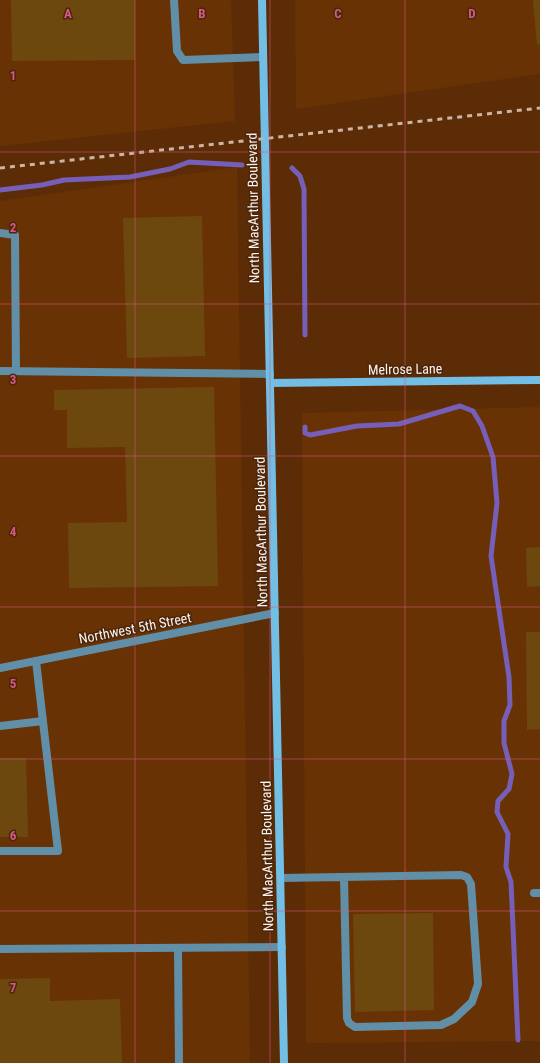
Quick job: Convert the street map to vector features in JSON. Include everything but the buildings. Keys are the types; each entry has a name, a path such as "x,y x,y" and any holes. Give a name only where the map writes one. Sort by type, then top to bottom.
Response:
{"main road":[{"name":"North MacArthur Boulevard","path":"262,0 276,613 284,1063"},
{"name":"Melrose Lane","path":"270,383 540,380"}],"street":[{"path":"174,0 177,51 183,60 263,57"},
{"path":"0,233 15,235 16,371"},
{"path":"0,371 270,374"},
{"name":"Northwest 5th Street","path":"0,668 276,613"},
{"path":"0,851 58,851 36,661"},
{"path":"0,726 44,721"},
{"path":"281,878 461,875 467,877 471,884 478,984 472,1002 454,1019 441,1025 355,1027 349,1024 347,1018 344,877"},
{"path":"0,949 282,947"},
{"path":"178,948 179,1063"}],"shaded area":[{"path":"0,0 231,0 235,121 0,146"},
{"path":"295,0 540,0 540,74 296,109"},
{"path":"237,167 250,1063 0,1063 0,201"},
{"path":"540,407 540,1041 306,1043 302,413"}],"waterway":[{"path":"0,190 42,185 64,180 130,177 170,169 189,162 242,165"},
{"path":"292,168 300,176 304,189 305,335"},
{"path":"305,427 305,433 310,435 357,426 399,424 460,406 473,411 482,426 493,457 497,503 491,556 509,677 510,705 504,721 504,743 512,774 509,789 498,801 497,812 508,834 506,867 511,882 518,1040"}],"railway":[{"path":"0,168 540,108"}]}
